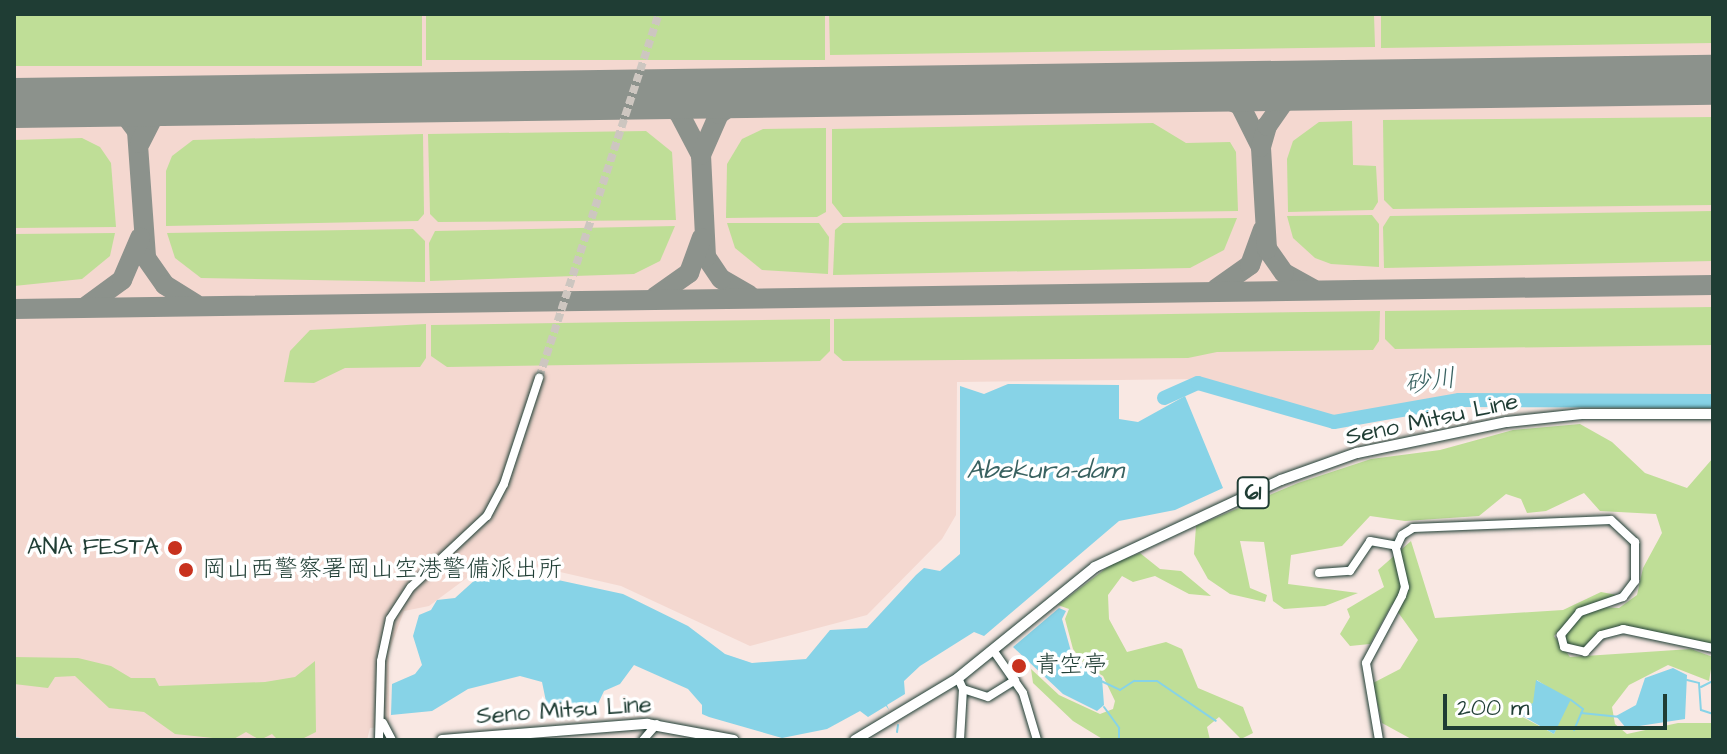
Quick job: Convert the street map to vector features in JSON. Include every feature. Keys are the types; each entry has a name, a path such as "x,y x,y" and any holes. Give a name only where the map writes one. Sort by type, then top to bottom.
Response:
{"main road":[{"name":"Seno Mitsu Line","path":"855,740 958,678 1074,582 1117,555 1281,480 1357,453 1544,417 1713,414"},
{"name":"Seno Mitsu Line","path":"442,740 657,724 734,740"}],"street":[{"path":"379,740 383,643 390,619 411,587 487,516 504,484 539,378"},
{"path":"1379,740 1366,663 1405,587 1397,546 1406,532 1427,526 1611,520 1635,542 1635,581 1623,597 1580,612 1561,635 1564,647 1585,652 1601,635 1623,629 1713,648"},
{"path":"1319,573 1350,571 1370,541 1397,546"},
{"path":"993,650 1015,680 1037,740"},
{"path":"958,678 963,689 960,740"},
{"path":"963,689 988,697 1015,680"},
{"path":"380,719 392,740"},
{"path":"643,740 657,724"}],"shaded area":[{"path":"14,14 1713,14 1713,399 1460,394 1333,419 1199,379 957,382 956,515 942,539 867,615 750,646 621,586 495,557 429,606 404,611 389,652 389,726 370,728 367,740 14,740"}],"green space":[{"path":"14,14 422,14 422,66 14,66"},
{"path":"426,14 825,14 825,60 426,60"},
{"path":"829,14 1374,14 1375,47 830,55"},
{"path":"1381,14 1713,14 1713,43 1381,48"},
{"path":"1713,117 1713,205 1393,209 1384,200 1383,120"},
{"path":"1352,121 1353,165 1376,166 1378,202 1373,210 1288,212 1287,159 1293,141 1319,122"},
{"path":"1153,123 1186,143 1230,142 1236,152 1238,211 843,217 832,203 832,129"},
{"path":"826,128 826,212 817,217 726,218 727,164 742,139 763,129"},
{"path":"646,131 672,152 676,220 438,222 430,214 428,134"},
{"path":"423,134 424,214 418,221 166,226 166,171 172,156 193,140"},
{"path":"82,138 100,147 111,163 116,227 14,228 14,140"},
{"path":"1713,211 1713,261 1384,268 1383,227 1390,216"},
{"path":"1372,215 1379,224 1379,267 1331,264 1315,258 1293,238 1287,216"},
{"path":"1237,218 1224,250 1190,268 833,275 835,230 843,223"},
{"path":"727,223 819,223 829,237 828,274 762,270 735,248"},
{"path":"675,226 660,261 634,274 430,281 429,243 435,231"},
{"path":"413,229 425,241 425,282 201,278 175,258 167,233"},
{"path":"115,233 110,256 82,279 14,286 14,234"},
{"path":"1713,307 1713,345 1395,349 1385,339 1385,311"},
{"path":"1380,311 1379,341 1373,350 1217,352 1188,358 843,361 834,353 834,319"},
{"path":"830,319 830,351 820,361 447,367 431,356 431,325"},
{"path":"426,324 426,358 420,367 345,368 314,383 284,382 290,351 310,330"},
{"path":"1580,424 1612,442 1645,473 1687,488 1713,458 1713,645 1615,627 1585,650 1568,648 1564,635 1583,614 1598,607 1619,608 1637,595 1643,568 1662,533 1656,514 1600,511 1584,493 1546,511 1527,513 1521,499 1506,494 1479,516 1405,521 1370,516 1342,546 1291,555 1288,584 1358,593 1325,606 1284,609 1273,601 1264,542 1240,541 1250,588 1267,595 1265,602 1230,594 1208,579 1194,554 1196,526 1298,483 1371,459 1440,450 1513,430"},
{"path":"1411,541 1435,618 1563,610 1601,592 1617,595 1579,610 1554,636 1570,657 1691,649 1713,657 1709,681 1668,665 1629,685 1612,707 1615,724 1627,734 1678,723 1713,723 1713,740 1413,740 1382,723 1373,683 1400,669 1418,640 1392,604 1370,644 1350,646 1340,634 1350,617 1347,609 1384,587 1378,570","holes":["1537,680 1568,701 1554,734 1515,713 1534,703"]},
{"path":"1140,553 1160,569 1181,571 1211,596 1189,594 1155,576 1133,582 1122,576 1108,595 1109,619 1127,652 1166,642 1182,649 1198,688 1243,707 1253,733 1241,739 1219,717 1207,727 1210,740 1104,740 1073,721 1033,683 1031,669 1059,695 1100,714 1113,709 1115,701 1103,676 1085,665 1073,649 1065,619 1069,609 1058,605 1113,563"},
{"path":"14,657 78,658 111,666 131,678 155,678 159,686 265,682 295,677 315,661 316,732 300,740 278,740 272,734 260,740 246,732 232,740 175,734 144,712 109,708 75,676 55,677 48,688 14,684"}],"water":[{"name":"Abekura-dam","path":"1008,384 1119,385 1119,419 1138,422 1185,396 1223,488 1175,510 1119,521 984,636 974,632 920,666 904,681 905,694 887,705 889,710 886,706 868,717 860,711 827,729 782,738 709,717 702,714 702,705 688,689 634,665 620,684 604,691 596,708 548,711 542,682 520,676 468,689 432,711 391,715 392,684 415,674 422,665 413,636 419,615 431,610 437,600 455,598 486,570 501,577 558,580 623,594 688,626 725,654 752,663 806,659 830,630 867,628 924,568 940,571 960,554 960,386 984,394"},
{"path":"1059,608 1066,611 1062,619 1072,655 1102,678 1104,705 1097,711 1063,694 1013,647"},
{"path":"1673,668 1687,675 1685,719 1626,728 1616,716 1636,705 1645,678"},
{"path":"1536,680 1571,699 1554,734 1514,711 1533,703"}],"waterway":[{"name":"砂川","path":"1164,398 1198,383 1334,422 1459,400 1713,401"},
{"path":"1687,680 1699,683 1701,710 1713,714"},
{"path":"1101,681 1120,690 1134,681 1157,681 1216,721"},
{"path":"1701,687 1713,681"},
{"path":"1571,700 1583,709 1574,730"},
{"path":"1104,707 1119,728 1119,740"},
{"path":"1581,713 1618,717"},
{"path":"897,732 898,725"},
{"path":"14,738 27,740"}],"taxiway":[{"path":"1313,289 1284,273 1267,249 1261,147 1267,126 1283,103 1303,90 1327,84"},
{"path":"1198,87 1240,105 1261,147"},
{"path":"749,295 721,279 706,257 701,155 719,114 739,100 766,92"},
{"path":"630,94 657,99 679,113 701,155"},
{"path":"140,143 156,112 190,100"},
{"path":"98,102 122,111 137,131 146,258 165,285 196,304"},
{"path":"1216,289 1250,265 1263,230"},
{"path":"85,307 122,280 140,238"},
{"path":"655,297 689,273 702,238"},
{"path":"14,309 1713,285"}],"runway":[{"path":"14,103 1713,80"}],"tunnel":[{"path":"539,378 659,14"}],"place":[{"name":"ANA FESTA","path":"175,548"},
{"name":"岡山西警察署岡山空港警備派出所","path":"186,570"},
{"name":"青空亭","path":"1019,666"}]}
